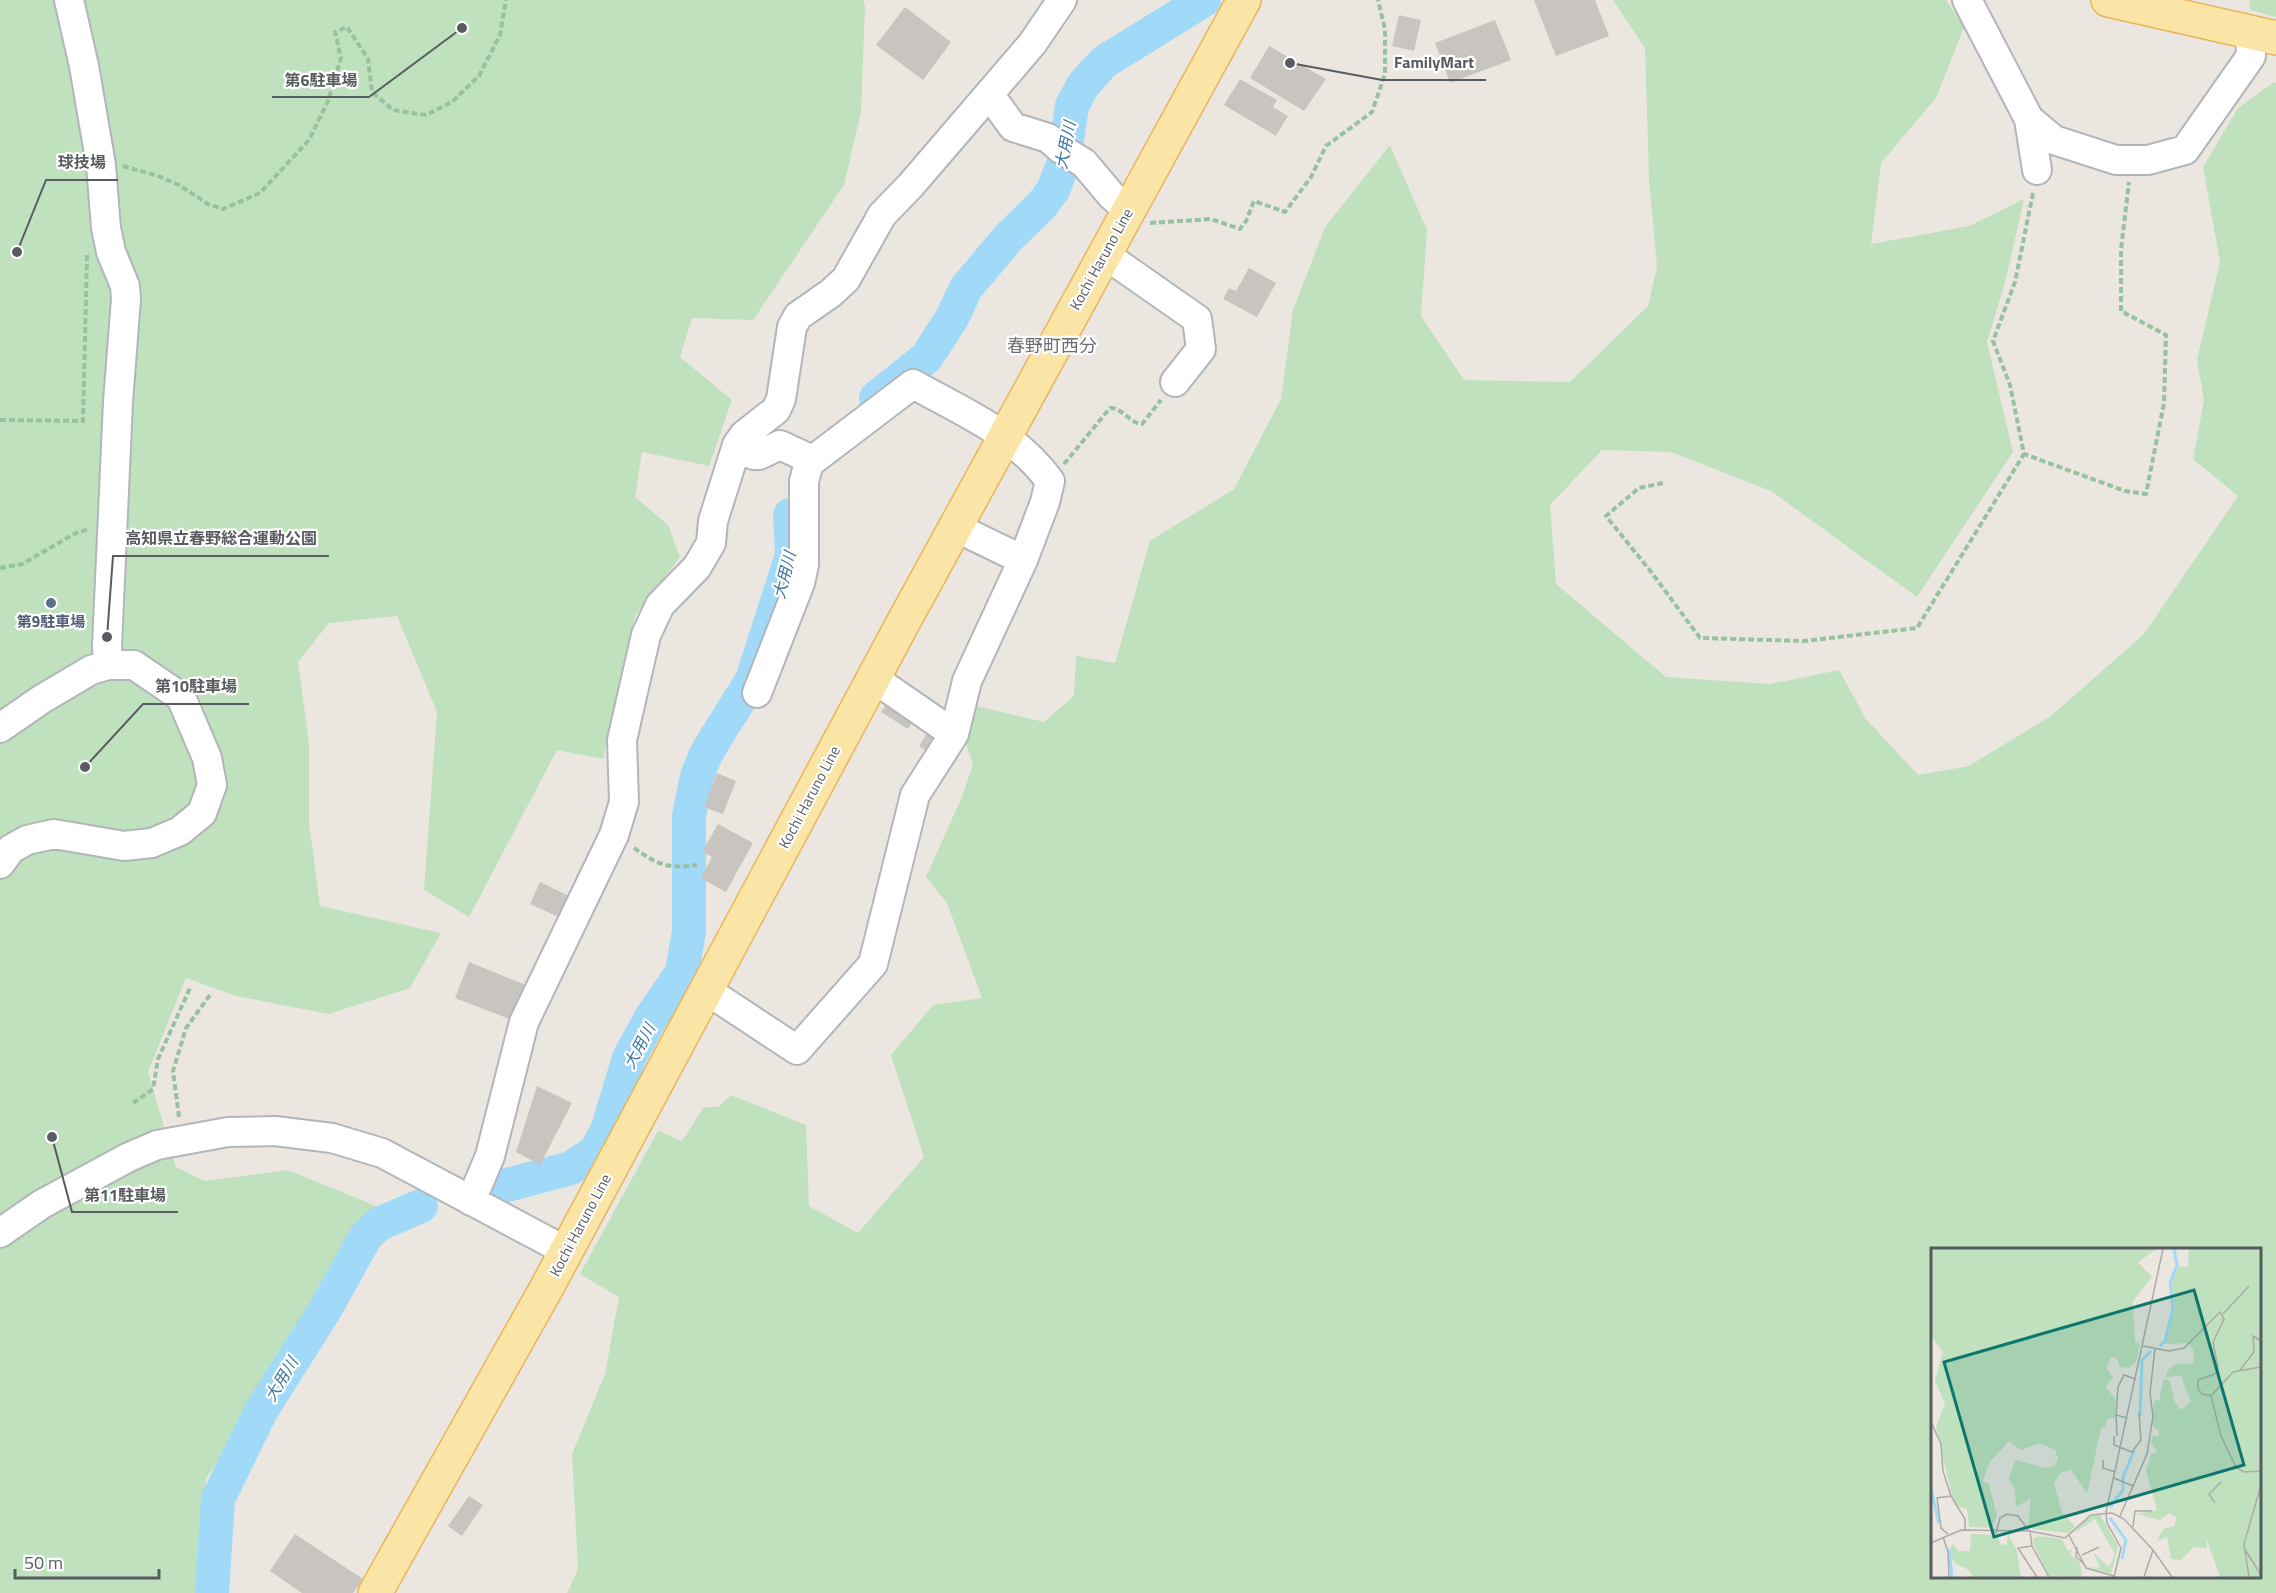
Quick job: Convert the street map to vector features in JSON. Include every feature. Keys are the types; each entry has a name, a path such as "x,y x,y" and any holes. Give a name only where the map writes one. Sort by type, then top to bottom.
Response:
{"main road":[{"name":"Kochi Haruno Line","path":"375,1593 566,1251 873,678 1244,0"},
{"path":"2108,0 2263,35"}],"street":[{"path":"69,0 84,66 99,154 106,228 111,252 125,286 126,300 118,402 108,665"},
{"path":"471,1201 490,1156 525,1022 614,835 624,802 622,740 645,635 660,605 697,567 711,543 713,521 737,445 744,435 776,410 782,399 792,327 798,316 831,293 846,279 882,215 911,185 1032,44 1062,0"},
{"path":"1967,0 2029,118 2037,170"},
{"path":"2029,118 2054,140 2116,160 2148,160 2185,150 2251,56 2263,35"},
{"path":"989,94 1013,127 1048,138 1084,163 1111,195 1124,217"},
{"path":"1104,254 1197,319 1201,349 1175,382"},
{"path":"706,990 797,1050 873,964 915,795 954,734 967,681 1023,560 1045,502 1050,481 1035,461 1005,435 913,384 813,460 787,447 776,446 764,454 753,455 737,445"},
{"path":"757,693 800,583 804,565 803,455"},
{"path":"955,527 1023,560"},
{"path":"0,728 42,699 92,670 108,665 134,665 181,697 207,758 212,785 202,813 180,831 152,843 124,846 54,834 27,840 11,849 0,864"},
{"path":"873,678 954,734"},
{"path":"0,1233 42,1204 129,1157 157,1146 228,1132 275,1131 306,1133 358,1144 382,1153 566,1251"}],"path":[{"path":"136,169 179,185 208,204 224,209 244,201 260,193 309,140 328,101 342,58 335,32 347,27 368,59 372,92 393,110 426,115 452,102 479,76 500,35 506,0"},
{"path":"1124,217 1211,219 1240,229 1254,201 1285,212 1311,177 1326,146 1372,112 1385,74 1385,29 1378,0"},
{"path":"2024,454 2125,492 2146,494 2164,403 2166,335 2121,311 2121,250 2131,160"},
{"path":"1662,483 1640,488 1606,516 1701,639 1804,641 1917,628 2024,454 2010,386 1993,341 2014,282 2037,170"},
{"path":"0,420 83,421 87,254"},
{"path":"1050,481 1110,408 1117,408 1137,423 1142,424 1175,382"},
{"path":"0,567 22,564 76,533 95,527"},
{"path":"614,835 655,864 679,867 697,865"},
{"path":"133,1103 153,1089 158,1059 190,988"},
{"path":"179,1124 173,1071 186,1028 210,995"}],"green space":[{"path":"0,0 863,0 865,7 861,112 844,185 753,320 692,318 680,357 732,400 709,466 642,452 635,497 668,525 680,557 635,616 603,759 557,750 469,917 424,890 437,712 397,616 329,623 298,662 309,743 309,823 320,906 441,933 410,988 329,1014 236,996 186,978 148,1072 176,1167 204,1181 288,1170 383,1209 332,1273 273,1388 206,1478 204,1523 196,1593 0,1593"},
{"path":"1613,0 1946,0 1964,27 1936,98 1881,163 1871,244 1969,226 2024,199 2006,279 1987,342 2013,452 1917,597 1771,491 1671,452 1602,450 1550,505 1556,584 1666,677 1770,684 1839,670 1866,719 1918,775 1969,766 2051,716 2144,634 2238,496 2193,459 2204,400 2197,360 2220,262 2203,167 2238,108 2274,82 2276,83 2276,1593 567,1593 578,1569 572,1454 605,1374 619,1297 580,1274 658,1131 682,1141 704,1107 718,1107 731,1095 806,1125 809,1206 858,1233 924,1157 891,1055 933,1005 982,998 947,903 926,877 961,799 973,765 963,735 972,705 1044,722 1074,696 1076,656 1115,663 1150,541 1234,489 1281,399 1293,310 1325,227 1390,145 1427,230 1421,316 1464,380 1570,382 1648,306 1657,267 1649,179 1645,48"},
{"path":"2249,0 2276,0 2276,17 2250,10"}],"building":[{"path":"1534,0 1595,0 1609,36 1556,56"},
{"path":"905,7 951,42 923,80 876,45"},
{"path":"1399,15 1421,20 1414,51 1392,46"},
{"path":"1495,20 1511,60 1450,83 1435,43"},
{"path":"1269,46 1326,79 1304,111 1250,78"},
{"path":"1240,79 1277,100 1273,107 1288,116 1276,136 1224,105"},
{"path":"1249,268 1276,283 1257,317 1223,299 1229,288 1236,291"},
{"path":"891,697 918,714 908,729 881,712"},
{"path":"933,724 948,735 934,756 919,746"},
{"path":"717,773 736,781 723,814 704,807"},
{"path":"718,824 753,843 726,892 701,878 712,857 702,852"},
{"path":"540,882 573,898 563,919 530,904"},
{"path":"469,962 531,987 517,1022 455,998"},
{"path":"537,1086 572,1103 540,1165 516,1152"},
{"path":"469,1496 483,1505 462,1536 448,1526"},
{"path":"295,1534 363,1579 353,1593 302,1593 270,1571"}],"waterway":[{"name":"大用川","path":"876,398 926,358 952,318 966,288 1053,190 1064,162 1072,106 1083,85 1104,62 1204,0"},
{"name":"大用川","path":"507,1185 571,1168 595,1152 607,1131 629,1058 652,1016 682,972 689,932 689,816 697,776 706,754 752,680 792,555 790,515"},
{"name":"大用川","path":"212,1593 218,1499 261,1411 326,1308 366,1236 379,1224 421,1206"}],"place":[{"name":"第6駐車場","path":"462,28"},
{"name":"FamilyMart","path":"1290,63"},
{"name":"球技場","path":"17,252"},
{"name":"第9駐車場","path":"51,603"},
{"name":"高知県立春野総合運動公園","path":"107,637"},
{"name":"第10駐車場","path":"85,767"},
{"name":"第11駐車場","path":"52,1137"}],"district":[{"name":"春野町西分","path":"1052,345"}]}
